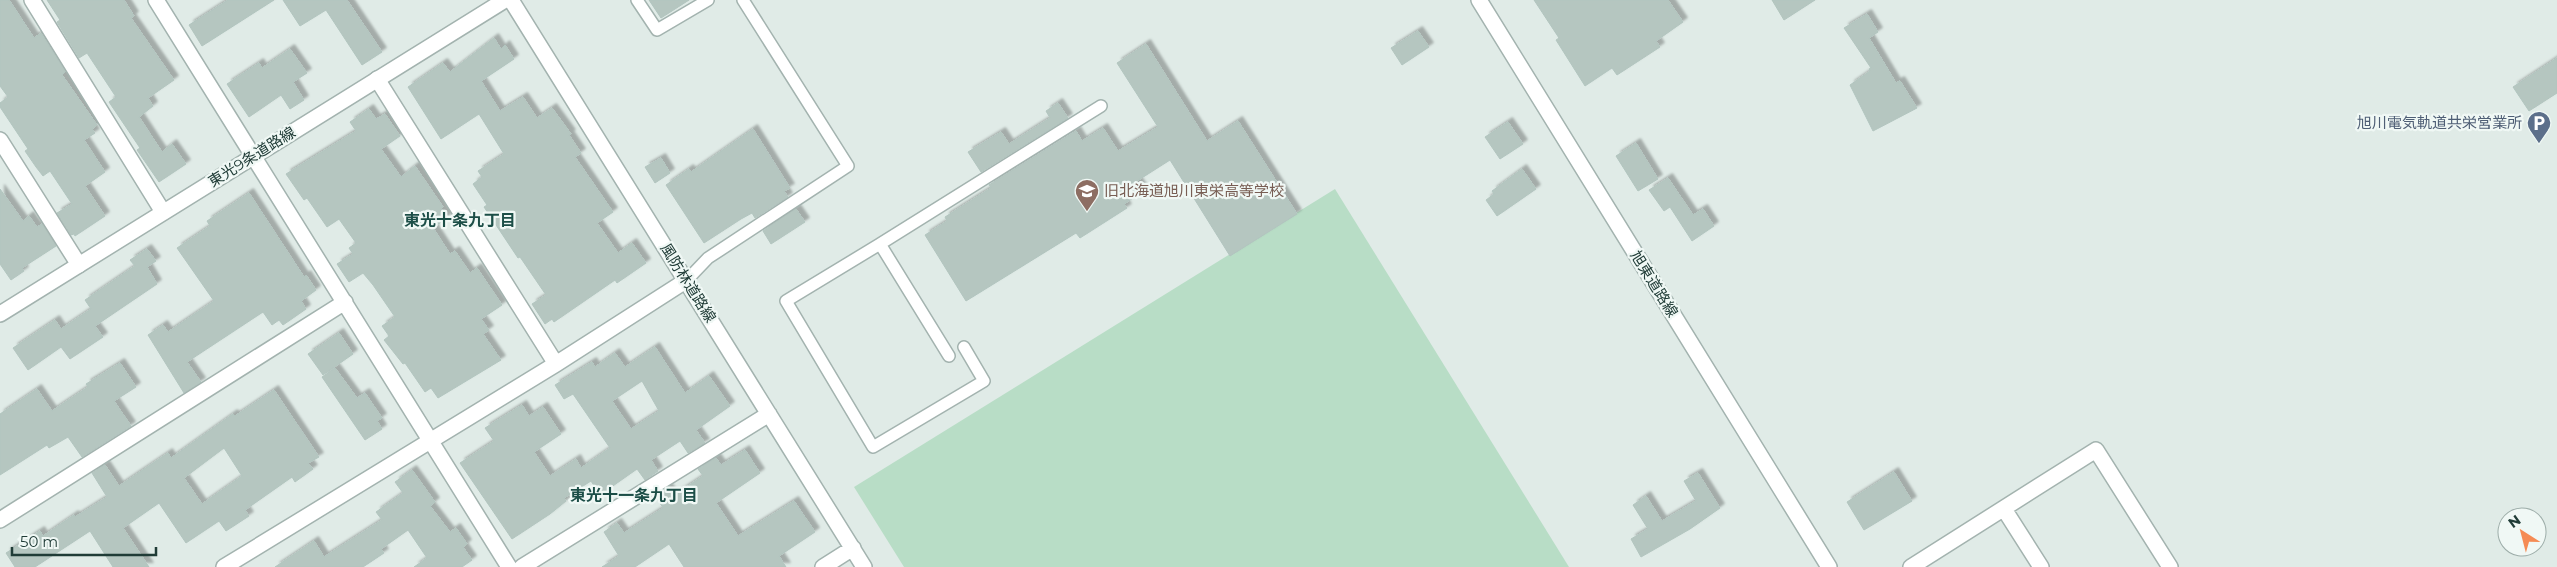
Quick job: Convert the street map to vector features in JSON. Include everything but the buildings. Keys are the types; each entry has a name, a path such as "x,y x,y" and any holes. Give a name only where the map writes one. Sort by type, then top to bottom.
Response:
{"street":[{"path":"32,0 163,212"},
{"path":"156,0 509,567"},
{"name":"東光9条道路線","path":"0,314 505,0"},
{"name":"風防林道路線","path":"511,0 864,567"},
{"name":"旭東道路線","path":"1479,0 1829,567"},
{"path":"377,79 556,364"},
{"path":"0,140 79,265"},
{"path":"224,567 556,364 687,280"},
{"path":"0,520 345,302"},
{"path":"522,567 769,414"},
{"path":"1911,567 2096,450 2170,567"},
{"path":"2004,509 2041,567"},
{"path":"823,567 853,548"}],"lane":[{"path":"637,0 657,30 708,0"},
{"path":"687,280 708,258 848,166 743,0"},
{"path":"964,347 984,381 873,447 786,300 880,244 1101,106"},
{"path":"880,244 949,356"}],"green space":[{"path":"1335,189 1569,567 904,567 854,487"}],"place":[{"name":"旭川電気軌道共栄営業所","path":"2539,144"},
{"name":"旧北海道旭川東栄高等学校","path":"1087,212"}],"district":[{"name":"東光十条九丁目","path":"460,220"},
{"name":"東光十一条九丁目","path":"634,495"}]}
